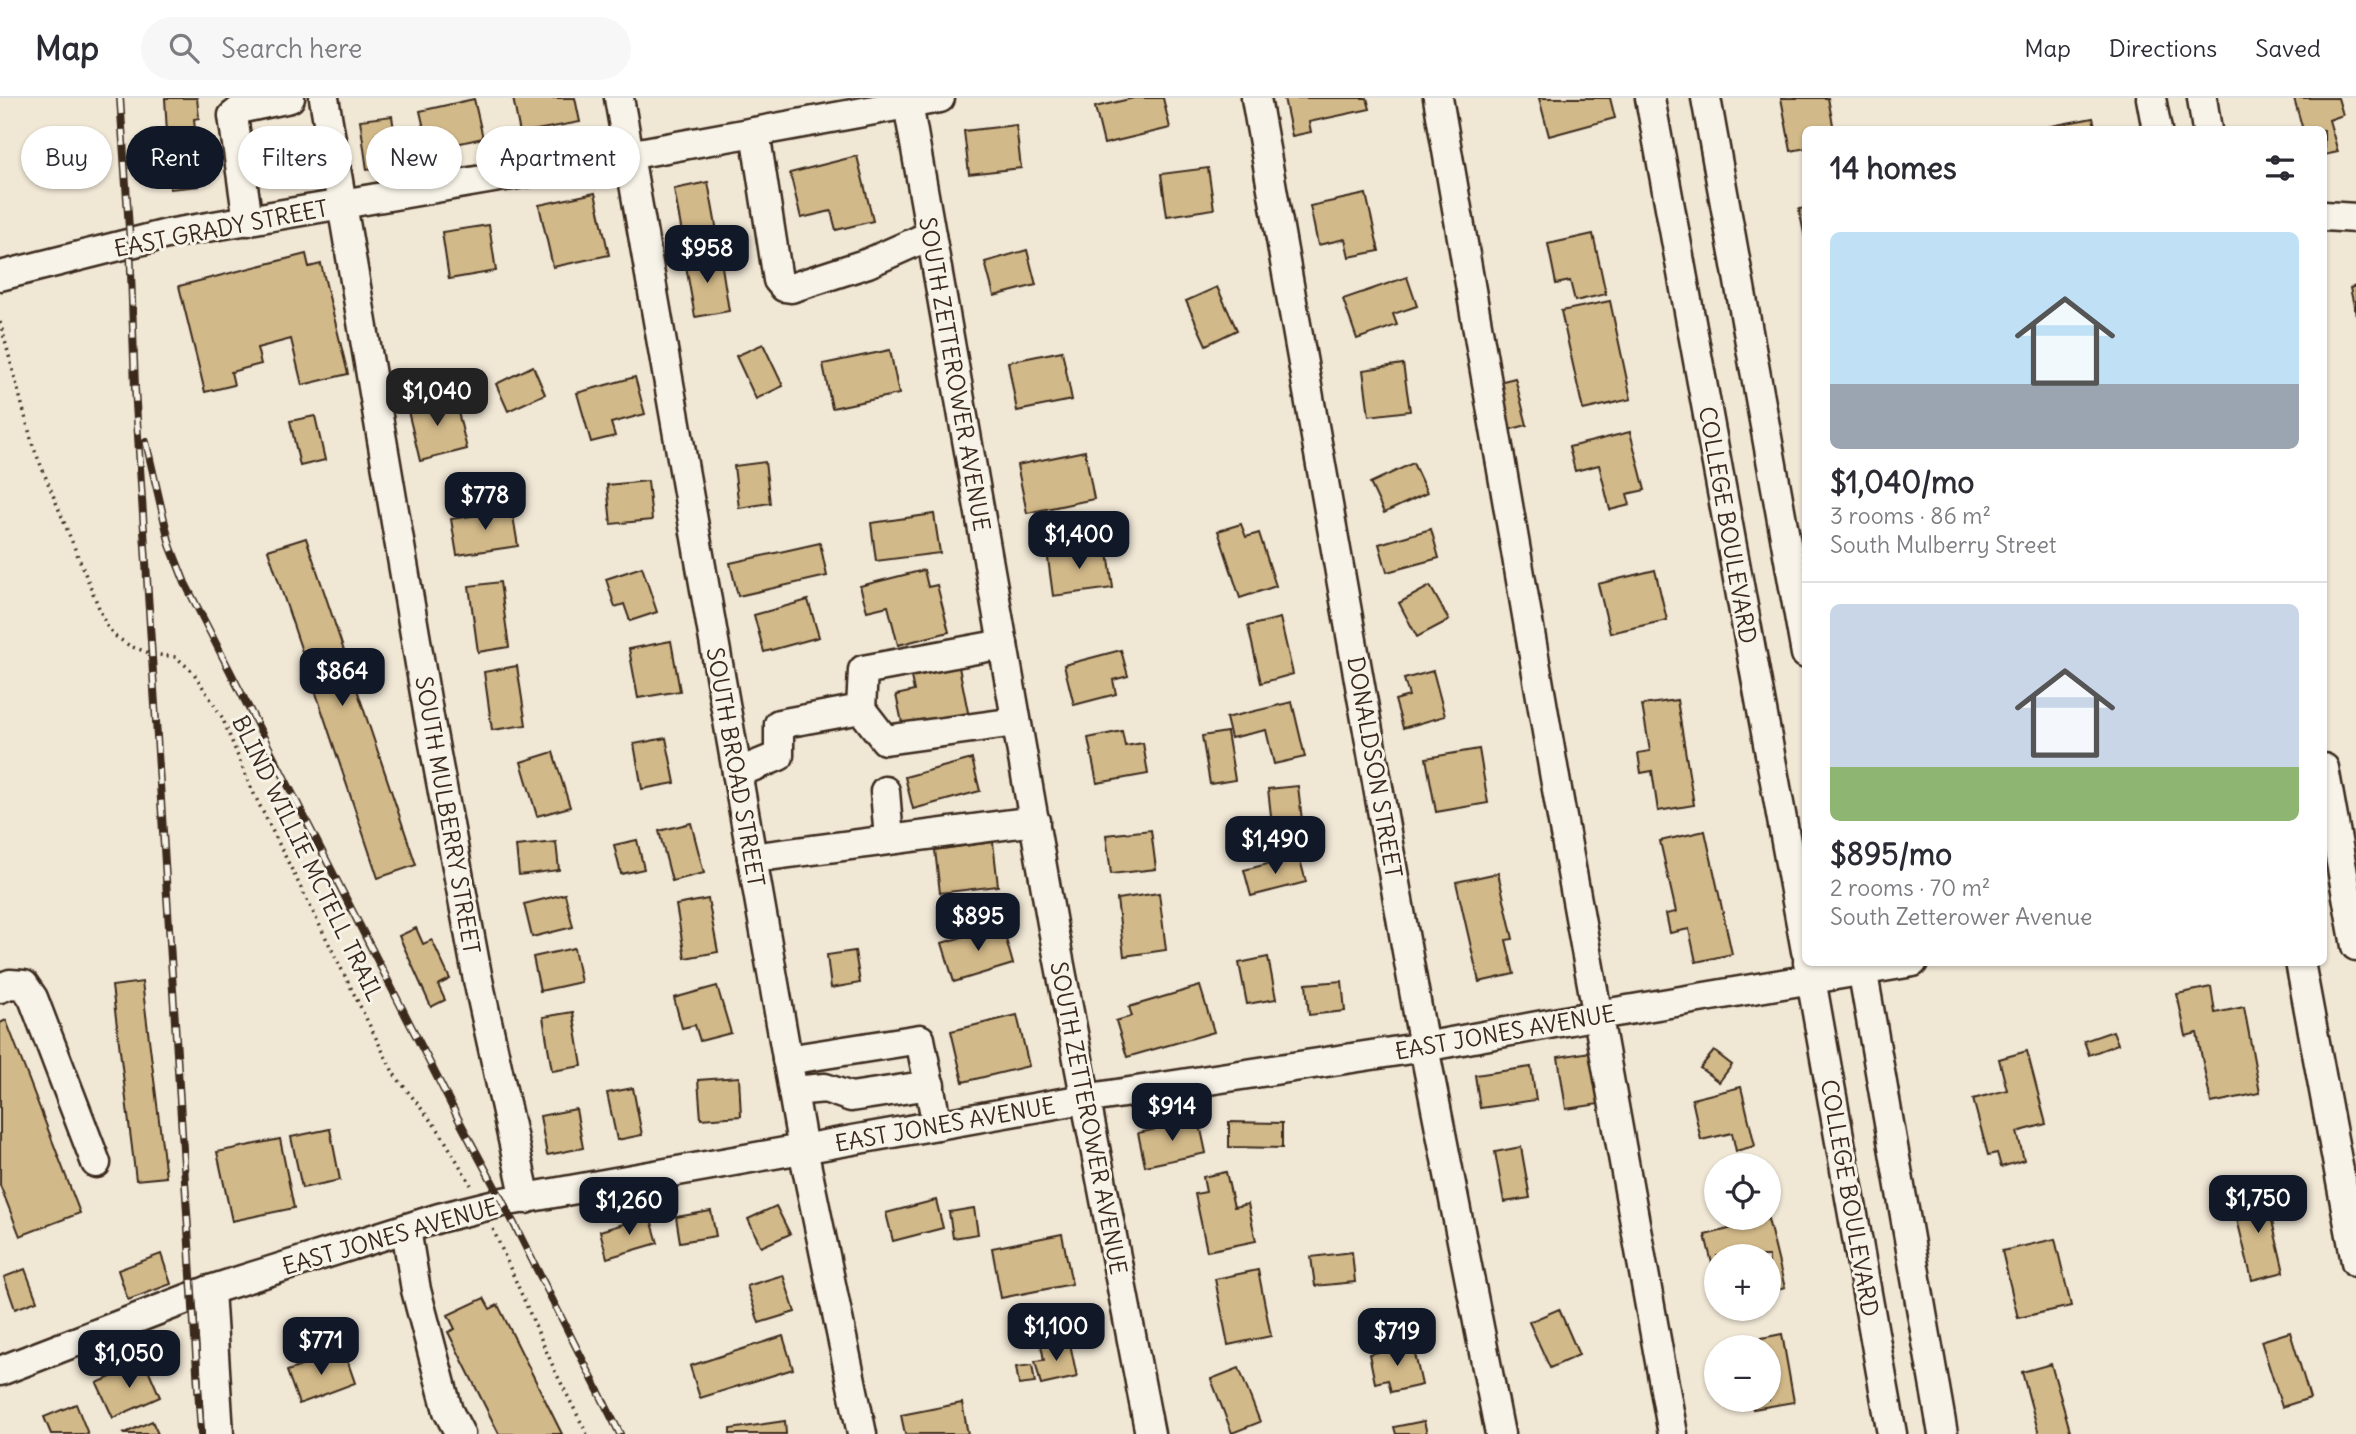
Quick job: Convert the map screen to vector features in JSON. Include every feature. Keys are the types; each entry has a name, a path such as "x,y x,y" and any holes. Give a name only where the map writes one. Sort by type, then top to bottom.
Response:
{"street":[{"path":"247,221 233,116 243,108 290,98"},
{"name":"SOUTH MULBERRY STREET","path":"324,98 429,717 478,980 526,1199"},
{"name":"SOUTH BROAD STREET","path":"619,98 623,126"},
{"name":"EAST GRADY STREET","path":"640,153 907,101 940,98"},
{"name":"DONALDSON STREET","path":"1256,98 1424,1047 1500,1434"},
{"path":"1438,98 1499,462 1673,1434"},
{"name":"COLLEGE BOULEVARD","path":"1650,98 1802,929"},
{"path":"1706,98 1802,632"},
{"path":"2151,98 2156,126"},
{"path":"2202,98 2206,126"},
{"name":"SOUTH ZETTEROWER AVENUE","path":"907,101 1084,1099 1150,1434"},
{"path":"755,132 778,279 784,287 791,288 868,263 931,235"},
{"name":"EAST GRADY STREET","path":"0,276 167,234 476,182"},
{"name":"SOUTH BROAD STREET","path":"634,189 803,1149 862,1434"},
{"path":"2327,216 2356,218"},
{"path":"1003,644 863,670 861,709 885,740 1016,722"},
{"path":"737,773 779,756 779,724 861,709"},
{"path":"2327,788 2342,891 2356,946"},
{"path":"886,790 889,839"},
{"path":"751,858 1035,821"},
{"path":"2301,966 2356,1262"},
{"path":"1862,967 1943,1434"},
{"name":"EAST JONES AVENUE","path":"0,1371 211,1290 406,1228 484,1207 1084,1099 1424,1047 1598,1015 1810,971 1862,967"},
{"name":"COLLEGE BOULEVARD","path":"1810,971 1892,1434"},
{"path":"0,988 10,984 24,985 33,998 96,1163"},
{"path":"787,1060 920,1039 937,1125"},
{"path":"793,1091 825,1088 851,1097 930,1085"},
{"path":"406,1228 419,1303 448,1411 460,1434"},
{"path":"211,1290 219,1434"}],"path":[{"name":"BLIND WILLIE MCTELL TRAIL","path":"0,322 33,446 106,625 115,636 130,646 152,654 176,657 193,672 222,717 250,786 394,1074 440,1132 484,1207 555,1371 587,1434"}],"building":[{"path":"165,98 197,98 199,118 194,119 195,126 167,126"},
{"path":"513,98 575,98 580,122 558,126 519,126"},
{"path":"1134,98 1163,98 1170,128 1104,144 1095,107"},
{"path":"1284,98 1367,98 1370,109 1309,122 1311,132 1292,136"},
{"path":"1539,98 1610,98 1615,118 1549,136"},
{"path":"1781,98 1828,98 1833,126 1802,126 1802,149 1791,151"},
{"path":"2294,98 2338,98 2343,115 2329,120 2338,152 2327,154 2327,126 2302,126"},
{"path":"474,99 480,126 476,126 476,140 462,143 462,126 423,126 420,111"},
{"path":"392,116 393,126 366,126 366,163 360,120"},
{"path":"2093,118 2095,126 2051,126"},
{"path":"1016,125 1021,168 969,174 964,131"},
{"path":"857,156 873,221 836,230 831,211 801,218 790,173"},
{"path":"1208,168 1214,209 1167,216 1161,174"},
{"path":"708,182 718,237 684,244 674,189"},
{"path":"595,193 609,255 553,267 539,205"},
{"path":"1366,194 1379,251 1349,257 1345,239 1318,245 1310,206"},
{"path":"489,225 496,271 449,279 442,232"},
{"path":"1593,234 1606,294 1575,301 1570,281 1556,284 1548,244"},
{"path":"1027,250 1036,285 994,296 985,262"},
{"path":"306,254 309,267 321,264 348,374 302,385 291,339 257,348 261,364 231,372 234,385 205,392 179,286"},
{"path":"720,254 729,311 695,317 685,260"},
{"path":"1407,277 1417,306 1393,314 1397,325 1357,339 1343,299"},
{"path":"2356,286 2356,315 2350,288"},
{"path":"1217,287 1237,330 1206,345 1186,301"},
{"path":"1610,301 1631,399 1583,410 1561,311"},
{"path":"763,344 783,386 756,399 736,356"},
{"path":"890,350 899,394 832,408 823,364"},
{"path":"1062,351 1072,400 1017,411 1008,362"},
{"path":"1403,364 1410,411 1369,416 1363,370"},
{"path":"533,366 545,394 508,411 496,384"},
{"path":"635,377 645,414 611,423 615,436 591,442 577,393"},
{"path":"1515,378 1527,425 1504,431 1491,384"},
{"path":"454,395 467,449 420,461 407,407"},
{"path":"315,416 325,460 300,466 290,421"},
{"path":"1630,432 1645,490 1627,494 1630,505 1610,510 1599,465 1575,471 1569,447"},
{"path":"1085,451 1094,499 1027,513 1017,465"},
{"path":"765,462 770,503 739,508 734,466"},
{"path":"1413,463 1427,493 1384,513 1370,483"},
{"path":"648,481 652,520 611,524 607,485"},
{"path":"512,510 518,546 457,555 451,519"},
{"path":"934,514 940,553 876,561 871,523"},
{"path":"1241,524 1246,537 1259,533 1276,586 1240,598 1218,531"},
{"path":"1431,529 1439,558 1387,572 1379,544"},
{"path":"306,538 416,865 378,878 268,550"},
{"path":"820,543 827,576 738,596 730,563"},
{"path":"1088,545 1089,555 1108,552 1113,588 1053,596 1047,551"},
{"path":"642,567 657,612 630,621 624,604 615,607 606,579"},
{"path":"924,570 928,587 937,585 949,632 898,645 888,606 867,611 860,586"},
{"path":"1655,570 1667,620 1610,633 1598,584"},
{"path":"500,582 509,647 478,652 469,586"},
{"path":"1430,586 1449,620 1417,637 1399,603"},
{"path":"808,600 819,637 764,652 754,615"},
{"path":"1280,618 1293,674 1261,683 1248,626"},
{"path":"671,641 680,691 638,698 629,649"},
{"path":"1121,650 1128,676 1113,680 1116,694 1074,705 1064,665"},
{"path":"517,666 526,725 492,730 484,672"},
{"path":"959,667 970,722 905,736 896,695 914,691 911,677"},
{"path":"1433,671 1445,716 1403,728 1395,700 1409,696 1404,679"},
{"path":"1677,700 1694,805 1658,811 1652,771 1641,773 1638,753 1650,751 1642,705"},
{"path":"1292,702 1305,757 1274,764 1266,730 1231,738 1226,718"},
{"path":"1122,731 1125,746 1143,743 1148,774 1097,783 1088,738"},
{"path":"1227,732 1235,780 1210,784 1202,736"},
{"path":"666,738 675,783 642,789 634,744"},
{"path":"1479,749 1488,803 1436,812 1426,758"},
{"path":"553,752 570,807 537,816 521,762"},
{"path":"972,759 980,791 913,809 905,777"},
{"path":"1298,786 1303,829 1273,833 1268,789"},
{"path":"691,823 704,873 672,881 659,831"},
{"path":"1151,830 1156,869 1111,874 1106,835"},
{"path":"1705,831 1732,954 1696,962 1689,929 1670,933 1666,914 1676,912 1660,841"},
{"path":"637,840 644,869 621,874 614,845"},
{"path":"556,842 559,870 519,875 516,846"},
{"path":"993,842 998,886 940,893 935,850"},
{"path":"1299,856 1306,882 1251,896 1244,870"},
{"path":"1498,873 1513,939 1506,940 1514,974 1479,982 1456,882"},
{"path":"1159,893 1166,950 1124,956 1117,899"},
{"path":"565,894 573,927 532,937 524,904"},
{"path":"708,899 718,952 685,958 676,905"},
{"path":"1002,925 1013,964 954,982 942,943"},
{"path":"416,928 423,944 432,940 450,979 438,985 445,1000 431,1007 399,936"},
{"path":"574,948 581,982 540,991 533,957"},
{"path":"855,951 860,983 831,988 827,955"},
{"path":"1268,957 1276,999 1247,1004 1239,963"},
{"path":"1342,981 1345,1011 1309,1015 1306,984"},
{"path":"142,982 166,1177 136,1180 112,986"},
{"path":"717,986 731,1033 700,1041 695,1025 682,1028 674,998"},
{"path":"1200,986 1214,1032 1127,1057 1116,1021 1132,1016 1129,1007"},
{"path":"2211,987 2215,1013 2244,1007 2260,1093 2211,1103 2197,1033 2186,1036 2177,994"},
{"path":"573,1012 582,1066 552,1071 543,1017"},
{"path":"1017,1015 1029,1066 963,1082 951,1031"},
{"path":"6,1020 80,1213 20,1236 0,1185 0,1023"},
{"path":"2113,1031 2118,1044 2089,1055 2084,1041"},
{"path":"1714,1051 1732,1065 1719,1082 1700,1068"},
{"path":"2027,1051 2046,1124 2017,1132 2024,1160 2001,1167 1997,1153 1988,1155 1973,1099 2007,1090 1999,1059"},
{"path":"1591,1052 1599,1104 1566,1109 1558,1057"},
{"path":"1531,1067 1536,1100 1480,1108 1475,1075"},
{"path":"739,1077 741,1116 701,1119 698,1080"},
{"path":"1741,1087 1755,1146 1736,1151 1732,1133 1701,1140 1692,1099"},
{"path":"633,1088 642,1135 617,1140 607,1093"},
{"path":"576,1109 583,1148 547,1155 540,1116"},
{"path":"1199,1120 1206,1153 1145,1166 1138,1133"},
{"path":"1229,1122 1282,1123 1282,1148 1229,1147"},
{"path":"330,1129 340,1180 302,1188 291,1137"},
{"path":"280,1139 294,1208 232,1221 217,1152"},
{"path":"1521,1147 1530,1198 1504,1202 1495,1152"},
{"path":"1226,1172 1234,1207 1248,1204 1256,1241 1207,1251 1195,1194 1206,1192 1203,1177"},
{"path":"2265,1191 2284,1272 2252,1280 2232,1199"},
{"path":"936,1200 943,1228 893,1241 886,1213"},
{"path":"776,1206 790,1234 761,1247 748,1219"},
{"path":"974,1208 978,1234 953,1238 949,1212"},
{"path":"711,1211 716,1236 680,1242 676,1217"},
{"path":"650,1216 658,1243 607,1258 600,1231"},
{"path":"1725,1230 1771,1230 1774,1244 1707,1244 1705,1235"},
{"path":"1062,1234 1072,1284 1001,1298 992,1248"},
{"path":"2055,1239 2071,1306 2018,1318 2002,1251"},
{"path":"1352,1252 1355,1282 1315,1286 1311,1257"},
{"path":"161,1254 171,1284 128,1300 118,1270"},
{"path":"25,1269 37,1301 15,1309 4,1277"},
{"path":"1258,1270 1271,1336 1228,1345 1215,1279"},
{"path":"1781,1272 1785,1288 1781,1289"},
{"path":"783,1275 795,1312 759,1323 747,1286"},
{"path":"484,1298 490,1309 498,1305 562,1434 499,1434 448,1332 455,1329 448,1315"},
{"path":"1559,1309 1579,1355 1550,1368 1529,1322"},
{"path":"2290,1332 2310,1398 2282,1407 2261,1341"},
{"path":"1782,1334 1794,1402 1781,1404 1781,1335 1777,1335"},
{"path":"783,1336 793,1369 700,1398 690,1366"},
{"path":"1069,1339 1077,1377 1041,1385 1035,1361 1044,1360 1041,1345"},
{"path":"1413,1345 1422,1385 1391,1392 1388,1380 1375,1383 1369,1354"},
{"path":"344,1351 355,1383 299,1404 287,1371"},
{"path":"145,1362 160,1397 113,1418 97,1383"},
{"path":"2051,1364 2071,1434 2039,1434 2022,1372"},
{"path":"1032,1365 1035,1383 1019,1385 1016,1367"},
{"path":"1239,1368 1260,1422 1232,1433 1211,1379"},
{"path":"962,1403 968,1434 905,1434 901,1415"},
{"path":"76,1404 88,1434 51,1434 44,1417"},
{"path":"152,1421 158,1434 123,1434"},
{"path":"785,1421 786,1434 730,1434 730,1429"},
{"path":"1424,1421 1427,1434 1396,1434 1394,1427"}],"railway":[{"path":"120,98 130,243 135,388 201,1434"},
{"path":"146,442 170,545 185,583 620,1434"}]}
